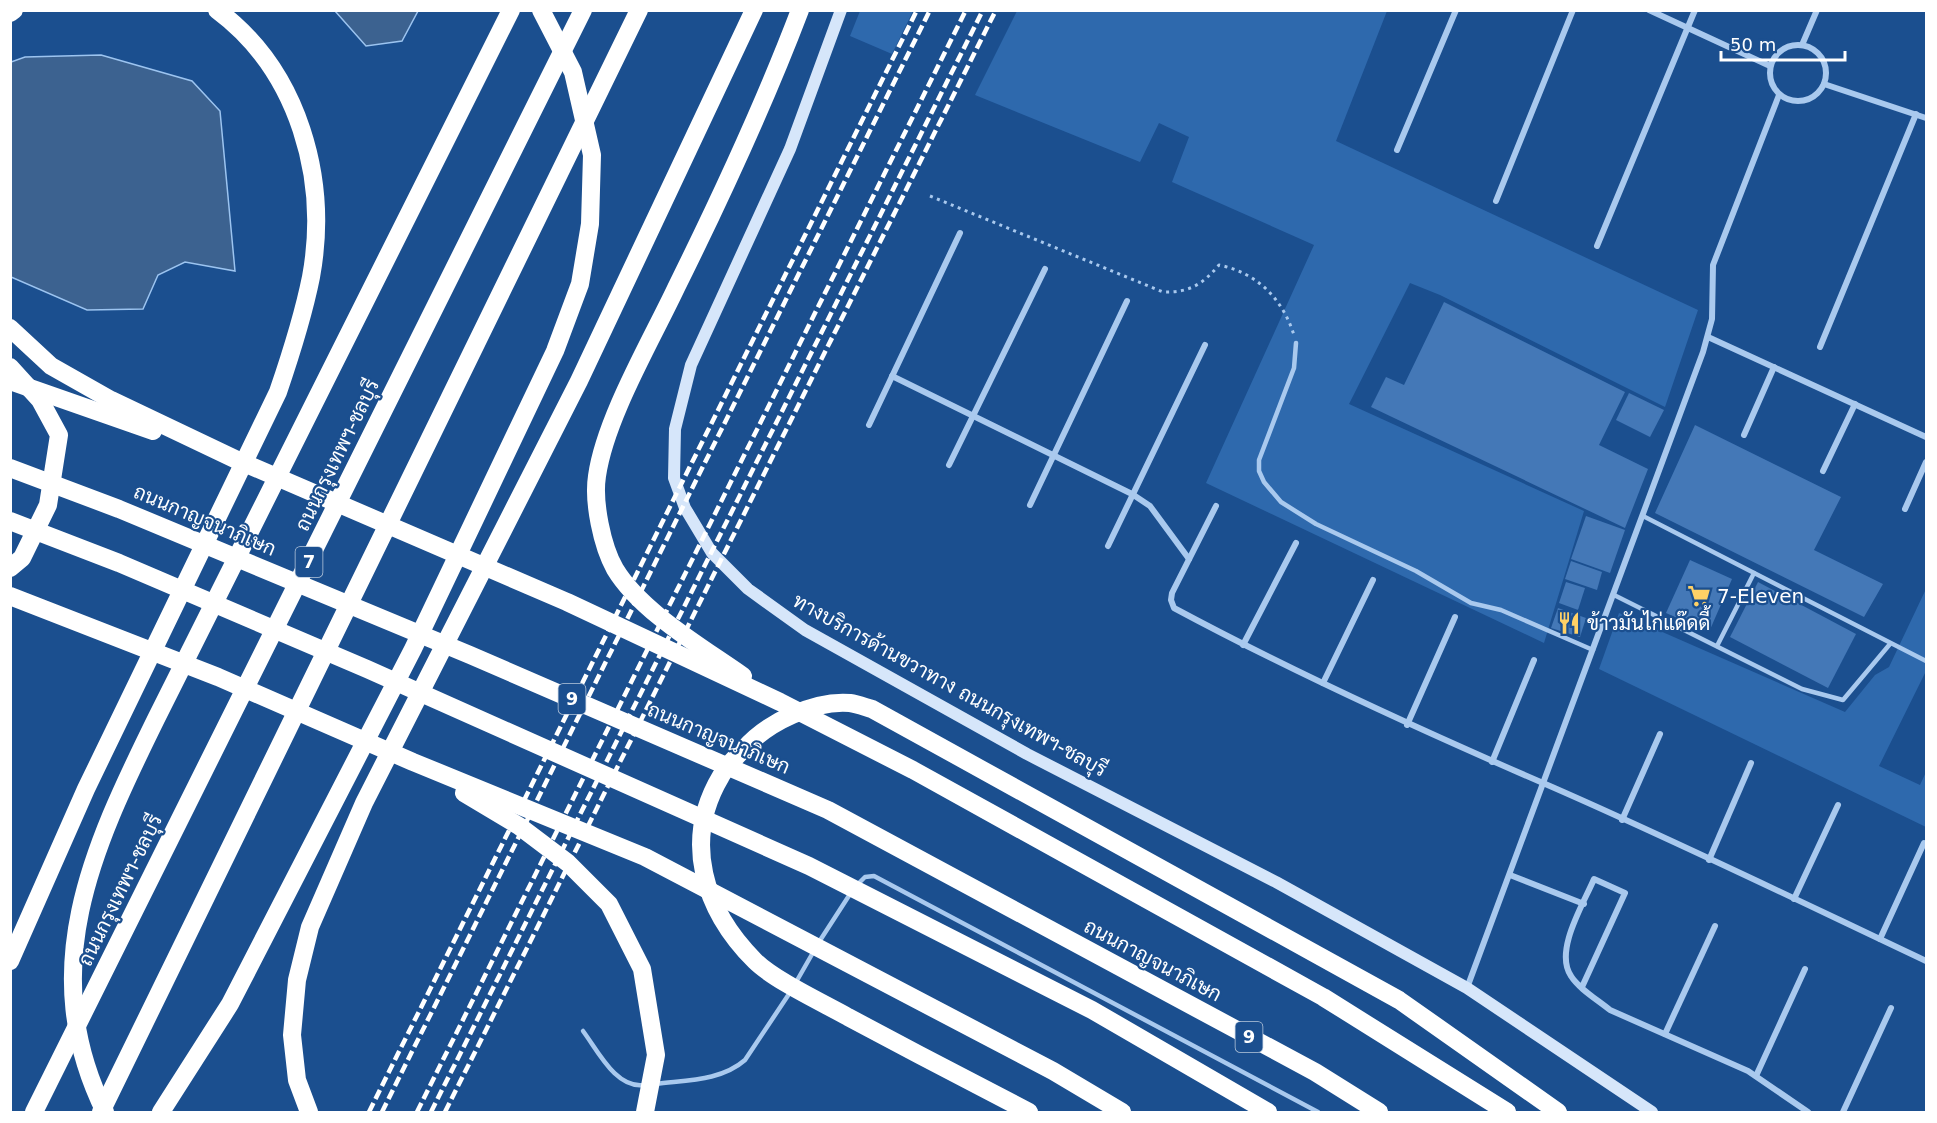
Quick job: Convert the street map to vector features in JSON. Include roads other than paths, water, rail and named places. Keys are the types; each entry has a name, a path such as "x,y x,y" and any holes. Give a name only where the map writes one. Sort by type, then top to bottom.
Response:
{"highway":[{"path":"10,13 14,10"},
{"path":"10,961 86,789 278,392 298,333 311,275 316,223 314,184 308,148 278,76 258,47 218,10"},
{"path":"103,1113 93,1088 78,1035 72,984 76,934 94,856 120,792 511,10"},
{"path":"161,1113 230,1004 414,649 555,351 580,284 590,224 592,155 573,72 541,10"},
{"name":"ถนนกรุงเทพฯ-ชลบุรี","path":"34,1113 583,10"},
{"path":"103,1113 639,10"},
{"path":"309,1113 297,1080 292,1035 297,980 310,927 364,802 579,381 754,10"},
{"path":"780,702 652,611 615,568 599,524 597,477 607,439 629,387 716,206 776,73 800,10"},
{"path":"10,328 51,366 111,400 237,460 567,602 780,702 913,770 1323,997 1507,1113"},
{"path":"10,368 40,400 59,435 48,505 22,558 10,568"},
{"path":"10,381 237,460"},
{"name":"ถนนกาญจนาภิเษก","path":"10,468 119,509 415,632 828,810 1315,1072 1379,1113"},
{"path":"10,521 119,563 367,669 809,866 1092,1010 1268,1113"},
{"path":"10,597 218,677 413,762 645,857 1053,1071 1122,1113"},
{"path":"1029,1113 794,986 757,963 730,933 705,885 700,841 706,806 721,775 750,741 779,722 817,707 849,703 872,709 1399,1000 1558,1113"},
{"path":"413,762 519,826 568,862 609,904 642,969 656,1055 645,1113"}],"main road":[{"name":"ทางบริการด้านขวาทาง ถนนกรุงเทพฯ-ชลบุรี","path":"841,10 790,149 691,365 675,429 674,478 685,508 712,553 757,596 804,630 1028,754 1276,882 1467,988 1653,1113"}],"street":[{"path":"1397,150 1456,10"},
{"path":"1496,201 1573,10"},
{"path":"1649,10 1770,66"},
{"path":"1598,246 1695,10"},
{"path":"1802,45 1817,10"},
{"path":"1802,45 1817,52 1822,59 1825,67 1824,84 1812,97 1795,101 1779,95 1771,82 1770,66 1773,58 1786,47 1802,45"},
{"path":"1824,84 1926,118"},
{"path":"1467,988 1708,337 1712,319 1713,265 1779,95"},
{"path":"1820,347 1916,114"},
{"path":"869,425 960,233"},
{"path":"949,465 1045,268"},
{"path":"1030,505 1128,301"},
{"path":"1708,337 1926,437"},
{"path":"1108,546 1205,345"},
{"path":"1744,435 1774,367"},
{"path":"892,376 1132,494 1155,512 1189,559"},
{"path":"1823,471 1855,404"},
{"path":"1905,509 1926,462"},
{"path":"1216,506 1172,593 1172,605 1243,645 1407,725 1544,783 1926,961"},
{"path":"1243,645 1296,543"},
{"path":"1323,683 1373,580"},
{"path":"1407,725 1455,617"},
{"path":"1492,762 1534,660"},
{"path":"1622,820 1660,734"},
{"path":"1708,860 1751,764"},
{"path":"1794,899 1838,805"},
{"path":"1880,939 1924,843"},
{"path":"1510,875 1584,904"},
{"path":"1582,987 1625,893 1594,879 1565,948 1566,964 1571,977 1582,987 1610,1010 1756,1076 1808,1113"},
{"path":"1665,1034 1716,926"},
{"path":"1756,1076 1805,969"},
{"path":"1843,1113 1891,1008"}],"lane":[{"path":"1296,343 1297,355 1292,375 1259,460 1259,471 1264,482 1281,502 1316,524 1416,571 1471,603 1501,610 1593,650"},
{"path":"1643,516 1926,662"},
{"path":"1716,646 1754,573"},
{"path":"1614,595 1802,689 1843,700 1890,644"},
{"path":"583,1030 620,1079 634,1086 715,1076 735,1069 745,1060 794,986 832,918 858,884 865,877 874,876 1318,1113"}],"railway":[{"path":"369,1112 917,10"},
{"path":"382,1112 930,10"},
{"path":"417,1112 966,10"},
{"path":"431,1112 983,10"},
{"path":"445,1112 996,10"}],"place":[{"name":"7-Eleven","path":"1699,596"},
{"name":"ข้าวมันไก่แด๊ดดี้","path":"1569,623"}]}
